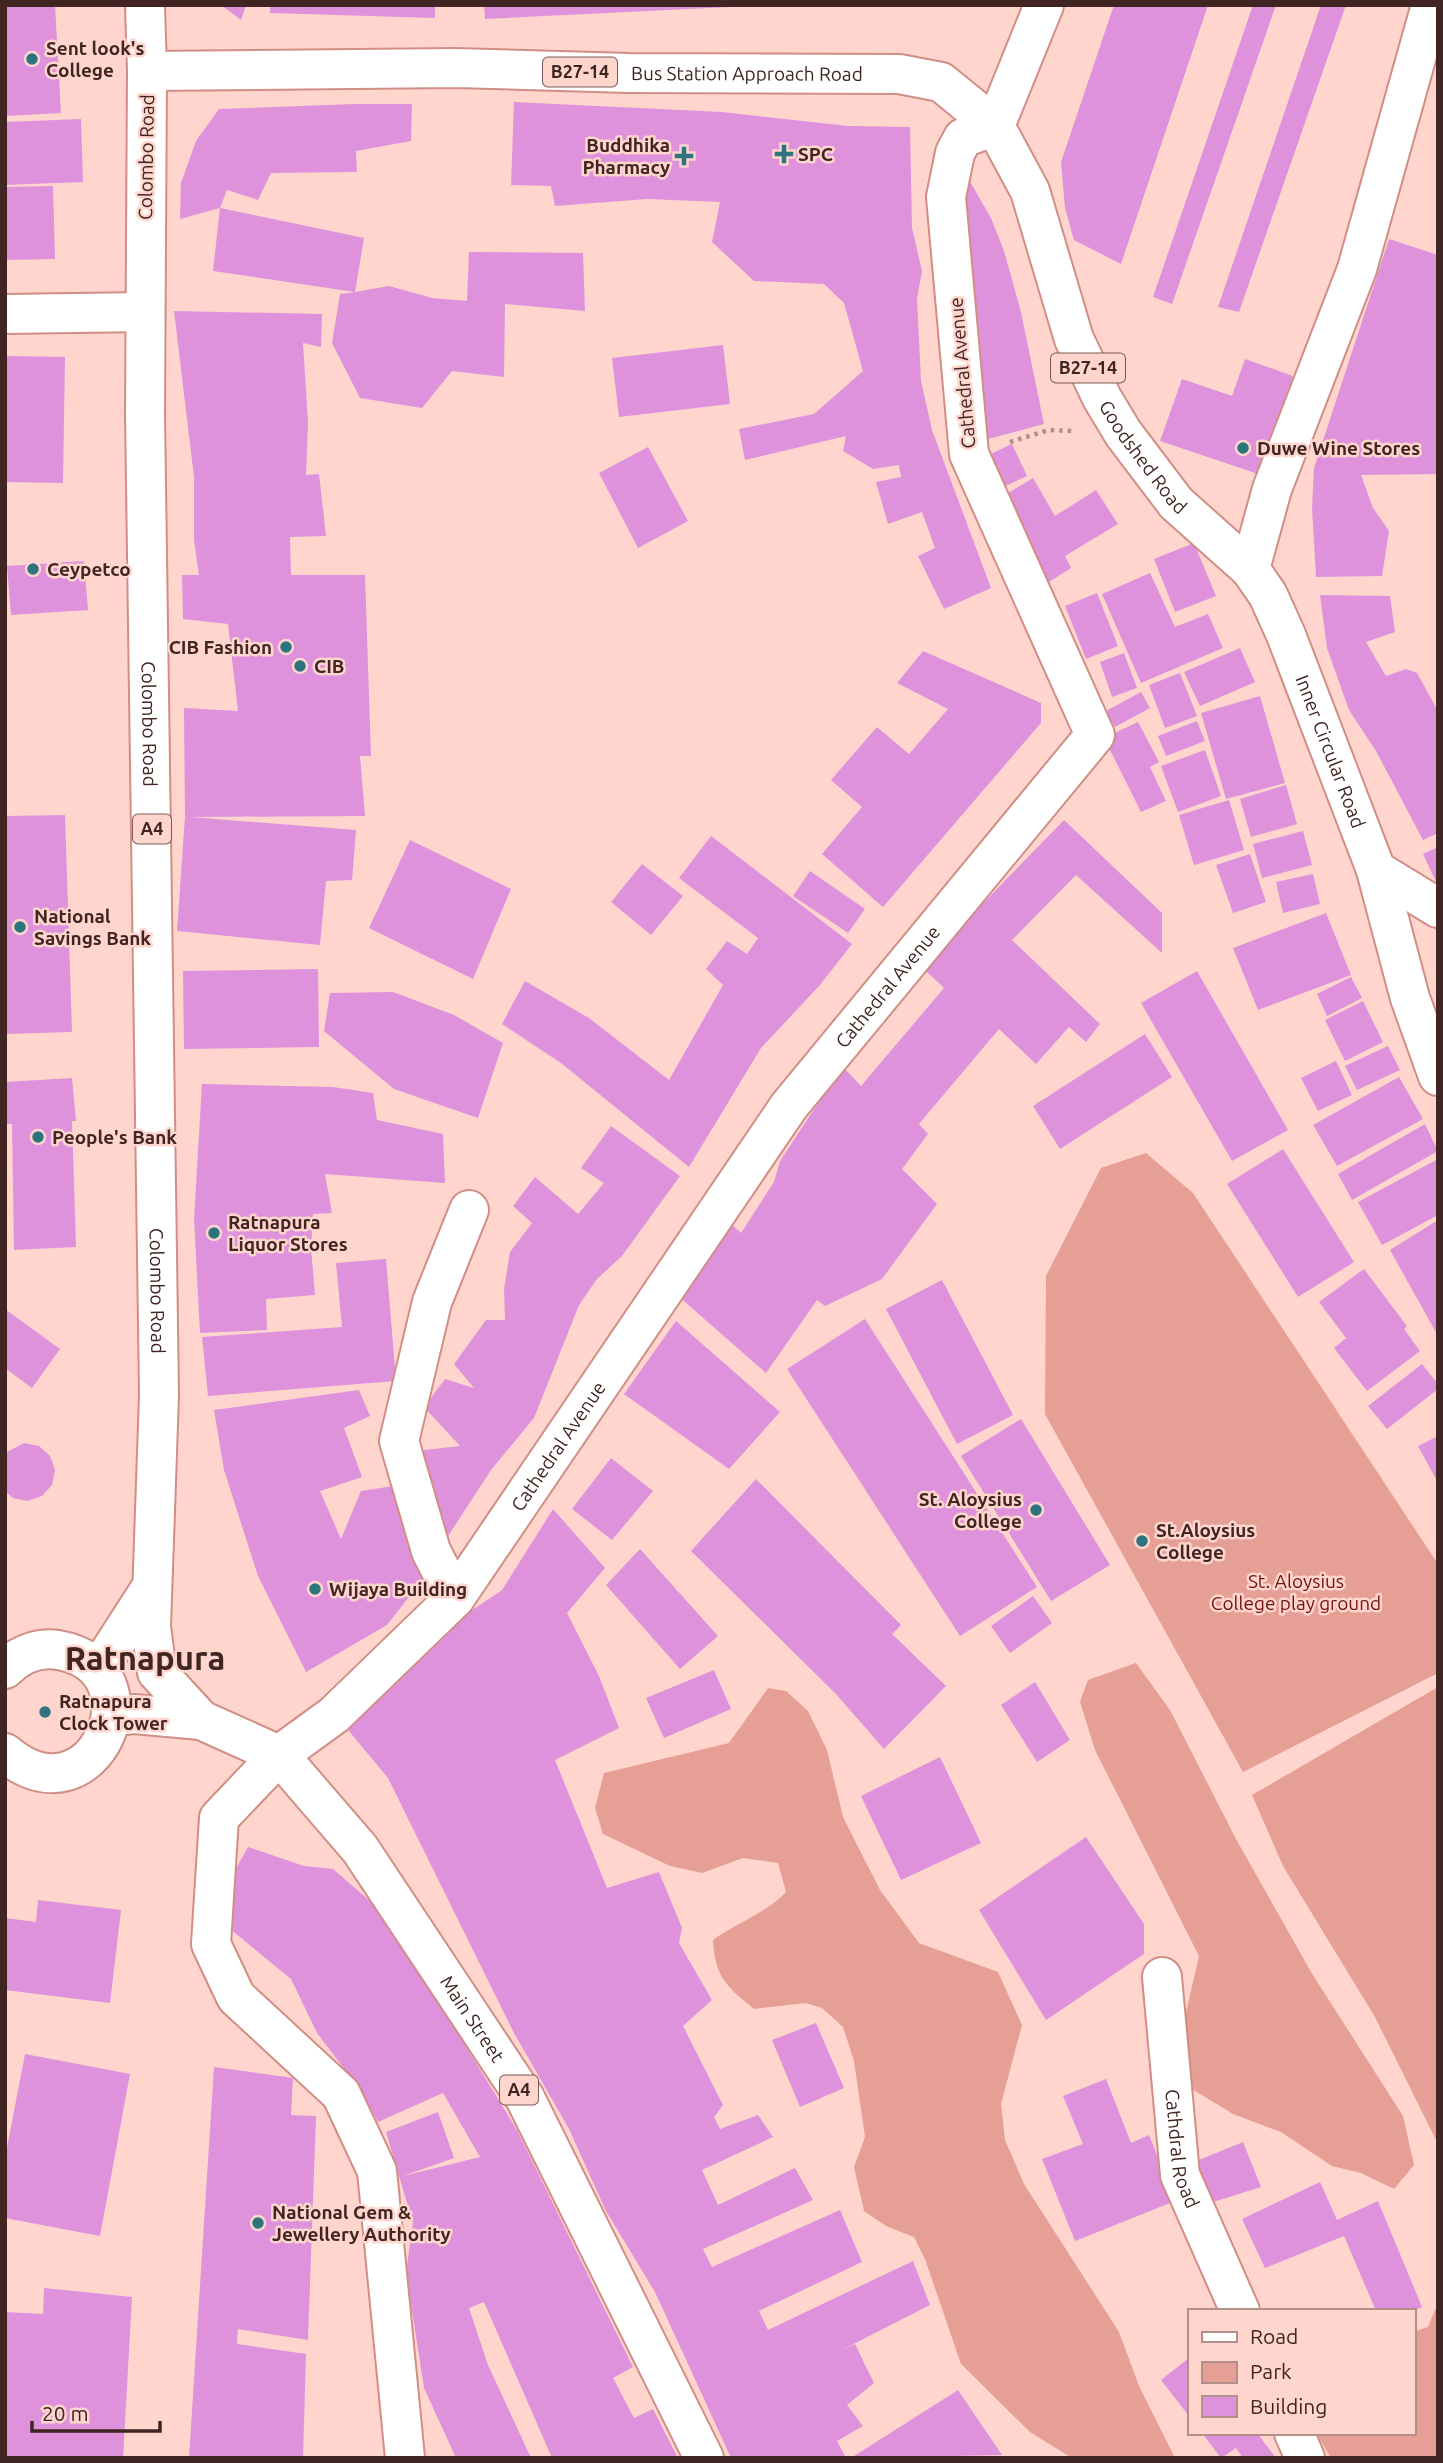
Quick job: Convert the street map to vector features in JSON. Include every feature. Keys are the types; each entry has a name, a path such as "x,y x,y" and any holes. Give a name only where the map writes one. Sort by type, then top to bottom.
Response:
{"main road":[{"name":"Colombo Road","path":"145,5 145,312 159,1395 151,1627 157,1672 201,1720"},
{"path":"995,126 1044,5"},
{"path":"1250,569 1272,489 1357,269 1431,5"},
{"name":"Bus Station Approach Road","path":"147,71 455,68 899,74 941,82 995,126"},
{"name":"Goodshed Road","path":"995,126 1030,191 1074,339 1123,433 1176,503 1250,569"},
{"name":"Cathedral Avenue","path":"405,2458 377,2171 341,2094 236,1997 211,1944 219,1818 279,1755 334,1715 455,1598 789,1107 1095,735 969,454 946,197 955,153 963,138 995,126"},
{"path":"5,314 145,312"},
{"name":"Inner Circular Road","path":"1250,569 1268,595 1286,635 1376,870"},
{"path":"1376,870 1438,908"},
{"name":"B27-14","path":"1376,870 1410,998 1438,1076"},
{"path":"455,1598 431,1551 400,1441 432,1302 469,1210"},
{"path":"97,1670 152,1586"},
{"path":"14,1658 49,1649 67,1652 97,1670 107,1684 112,1717 104,1742 86,1762 70,1770 15,1765"},
{"path":"112,1717 134,1714 201,1720"},
{"name":"Main Street","path":"201,1720 279,1755 360,1849 525,2098 705,2458"},
{"name":"Cathdral Road","path":"1162,1977 1180,2175 1239,2309"},
{"path":"1295,2435 1305,2458"}],"path":[{"path":"969,454 1049,430 1123,433"}],"green space":[{"name":"St. Aloysius College play ground","path":"1146,1153 1193,1193 1438,1564 1438,1673 1243,1772 1045,1414 1046,1276 1101,1168"},
{"path":"1136,1663 1170,1710 1236,1839 1311,1972 1403,2116 1414,2165 1394,2189 1361,2173 1332,2166 1281,2132 1233,2114 1187,2086 1181,2034 1199,1956 1095,1750 1080,1702 1088,1680"},
{"path":"1438,1687 1438,2144 1375,2017 1283,1866 1252,1795"},
{"path":"768,1688 786,1691 808,1711 827,1750 843,1817 880,1890 919,1943 998,1972 1022,2025 1001,2104 1005,2140 1024,2184 1119,2332 1139,2386 1175,2458 1072,2458 1030,2432 961,2364 925,2259 914,2237 886,2226 864,2211 854,2167 865,2137 854,2061 843,2027 822,2008 806,2003 754,2009 729,1987 719,1972 713,1940 770,1906 786,1892 778,1863 743,1858 702,1873 670,1866 603,1834 595,1808 604,1773 729,1743"},
{"path":"1438,2303 1438,2458 1331,2458 1317,2435 1415,2435 1415,2331 1428,2327"}],"building":[{"name":"Sent look's College","path":"5,5 55,5 61,113 5,116"},
{"path":"221,5 246,5 241,20"},
{"path":"270,5 435,5 435,18 270,13"},
{"path":"484,5 730,5 730,7 485,19"},
{"path":"1114,5 1208,5 1121,264 1074,240 1065,208 1061,162"},
{"path":"1253,5 1276,5 1172,304 1153,297"},
{"path":"1321,5 1346,5 1239,312 1218,307"},
{"path":"514,102 722,112 848,126 910,127 912,228 922,271 917,299 921,381 932,430 991,588 944,609 918,556 935,548 922,512 888,524 876,482 901,477 899,465 873,469 843,451 846,436 745,460 739,429 814,414 863,371 844,303 824,284 754,281 712,242 720,202 647,199 555,206 551,186 511,185"},
{"path":"412,104 411,141 356,151 357,172 271,173 258,200 227,190 220,208 180,219 181,183 196,141 219,109"},
{"path":"81,119 83,182 5,185 5,122"},
{"path":"965,173 991,218 1004,251 1021,312 1044,424 981,441 967,314"},
{"path":"53,186 55,259 5,260 5,187"},
{"path":"220,208 364,238 355,292 213,271"},
{"path":"1389,239 1438,255 1438,474 1361,475 1373,508 1389,531 1382,576 1316,577 1312,508 1314,468"},
{"path":"469,252 583,253 585,311 505,304 504,377 452,371 422,408 360,398 332,343 340,294 389,286 432,298 467,301"},
{"path":"174,311 322,314 321,347 303,343 308,423 306,475 319,474 326,536 290,537 291,575 365,575 371,756 360,756 365,816 190,817 356,830 352,880 326,881 320,945 177,931 185,817 184,708 238,711 228,624 183,619 182,575 199,575 194,540 194,477"},
{"path":"723,345 730,404 619,417 612,358"},
{"path":"5,356 65,357 63,483 5,482"},
{"path":"1245,359 1293,376 1261,475 1160,441 1182,379 1232,396"},
{"path":"1012,444 1027,476 999,489 984,457"},
{"path":"648,447 688,521 638,548 599,473"},
{"path":"1033,478 1055,516 1096,490 1118,524 1065,556 1071,568 1049,582 998,499"},
{"path":"1194,543 1216,596 1175,612 1154,559"},
{"path":"84,561 88,610 11,615 7,566"},
{"path":"1150,573 1175,627 1208,614 1223,648 1141,683 1102,594"},
{"path":"1097,593 1118,646 1086,659 1065,606"},
{"path":"1320,595 1390,596 1395,632 1366,642 1386,676 1406,669 1417,673 1438,711 1438,833 1423,840 1376,751 1349,710 1327,648"},
{"path":"1240,648 1255,682 1200,706 1184,672"},
{"path":"923,651 1041,703 1041,723 883,907 822,854 862,807 831,780 877,727 909,754 948,709 897,683"},
{"path":"1124,653 1137,688 1112,697 1100,662"},
{"path":"1180,673 1197,716 1165,728 1149,685"},
{"path":"1141,692 1150,708 1115,727 1106,711"},
{"path":"1260,696 1285,783 1226,799 1201,713"},
{"path":"1197,721 1205,741 1166,756 1158,736"},
{"path":"1138,722 1159,762 1150,767 1166,801 1141,812 1104,738"},
{"path":"1205,750 1221,796 1178,812 1161,766"},
{"path":"1286,785 1297,824 1251,837 1240,799"},
{"path":"1229,800 1244,850 1194,865 1179,815"},
{"path":"65,815 72,1032 5,1034 5,816"},
{"path":"1064,820 1162,913 1162,953 1076,875 1012,940 1100,1024 1086,1042 1069,1027 1036,1064 999,1029 919,1124 928,1134 902,1169 937,1204 882,1279 825,1306 817,1300 766,1373 677,1295 730,1223 741,1233 774,1182 780,1161 822,1097 845,1069 861,1086 944,988 926,971 959,928"},
{"path":"1303,831 1312,865 1262,878 1253,844"},
{"path":"711,836 852,944 820,985 761,1048 689,1167 561,1063 502,1024 525,981 589,1018 669,1080 723,985 706,969 727,941 747,954 758,938 679,878"},
{"path":"410,840 511,889 473,979 369,928"},
{"path":"1438,847 1438,886 1423,854"},
{"path":"1250,854 1266,902 1233,913 1216,865"},
{"path":"642,864 683,896 651,935 611,902"},
{"path":"810,871 865,909 848,933 793,896"},
{"path":"1313,874 1320,904 1283,913 1276,882"},
{"path":"1326,913 1351,975 1258,1010 1233,948"},
{"path":"318,969 319,1047 184,1049 183,971"},
{"path":"1197,971 1288,1130 1232,1161 1141,1003"},
{"path":"1351,977 1362,998 1327,1016 1317,994"},
{"path":"393,992 454,1015 503,1043 478,1118 394,1089 324,1031 330,993"},
{"path":"1363,1001 1383,1042 1345,1061 1325,1020"},
{"path":"1145,1034 1172,1077 1060,1149 1033,1106"},
{"path":"1388,1046 1400,1070 1357,1090 1345,1066"},
{"path":"1336,1061 1352,1095 1318,1111 1301,1078"},
{"path":"1399,1077 1423,1119 1337,1166 1313,1125"},
{"path":"72,1078 76,1121 72,1121 76,1247 14,1250 12,1124 5,1124 5,1082"},
{"path":"202,1084 333,1087 373,1093 377,1120 443,1134 445,1183 325,1174 332,1213 313,1214 311,1248 315,1295 266,1299 267,1330 200,1333 194,1219"},
{"path":"1425,1124 1438,1151 1352,1200 1338,1174"},
{"path":"611,1126 680,1176 622,1256 597,1279 579,1305 534,1418 491,1470 439,1550 416,1451 460,1446 424,1407 445,1379 474,1388 454,1364 486,1320 505,1320 504,1289 510,1252 532,1223 513,1206 535,1177 578,1214 604,1183 581,1168"},
{"path":"1283,1149 1354,1262 1298,1297 1227,1184"},
{"path":"1438,1159 1438,1215 1382,1245 1358,1202"},
{"path":"1438,1220 1438,1336 1390,1250"},
{"path":"386,1259 396,1381 208,1396 202,1337 342,1327 336,1263"},
{"path":"1364,1269 1407,1326 1404,1329 1420,1351 1367,1391 1334,1348 1346,1338 1319,1302"},
{"path":"942,1280 1013,1415 957,1444 886,1309"},
{"path":"5,1309 60,1349 32,1388 5,1368"},
{"path":"865,1319 1037,1587 960,1636 787,1369"},
{"path":"676,1321 780,1412 729,1469 624,1394"},
{"path":"1422,1364 1438,1384 1438,1389 1387,1429 1368,1406"},
{"path":"359,1390 370,1416 344,1428 362,1477 320,1491 341,1539 361,1491 400,1485 426,1575 387,1625 306,1672 258,1576 224,1470 214,1410"},
{"name":"St. Aloysius College","path":"1021,1419 1110,1565 1051,1601 961,1456"},
{"path":"1438,1436 1438,1483 1418,1446"},
{"path":"24,1443 39,1446 50,1456 55,1470 52,1485 42,1496 27,1501 13,1498 5,1491 5,1453"},
{"path":"611,1458 653,1491 612,1540 572,1509"},
{"path":"756,1479 901,1625 892,1634 946,1686 884,1749 835,1693 691,1551"},
{"path":"553,1509 605,1568 567,1613 599,1676 619,1728 555,1760 607,1888 659,1872 682,1928 679,1943 712,2000 683,2026 723,2105 714,2117 720,2129 758,2115 773,2137 702,2170 718,2205 795,2168 813,2200 703,2249 712,2267 840,2210 862,2262 759,2311 768,2330 913,2261 930,2305 838,2352 855,2344 874,2383 847,2405 863,2426 837,2441 846,2458 731,2458 655,2292 606,2211 569,2129 514,2033 388,1778 344,1725 453,1623 502,1590"},
{"path":"640,1549 718,1636 680,1669 606,1585"},
{"path":"1033,1596 1052,1623 1010,1653 991,1626"},
{"path":"714,1670 731,1709 664,1738 646,1698"},
{"path":"1035,1682 1070,1740 1037,1762 1001,1705"},
{"path":"940,1757 981,1843 901,1880 861,1796"},
{"path":"1086,1837 1144,1924 1144,1954 1046,2020 979,1910"},
{"path":"248,1847 304,1866 333,1869 386,1915 517,2130 633,2367 613,2378 634,2418 653,2409 678,2458 552,2458 484,2302 469,2308 488,2365 531,2458 456,2458 424,2388 406,2272 413,2223 386,2132 438,2112 454,2158 403,2176 480,2157 443,2093 378,2122 361,2091 317,2033 291,1979 224,1924 228,1883"},
{"path":"38,1900 121,1910 110,2003 5,1990 5,1918 36,1922"},
{"path":"816,2023 844,2088 800,2107 772,2040"},
{"path":"25,2054 130,2074 100,2236 5,2218 5,2158"},
{"name":"National Gem & Jewellery Authority","path":"214,2067 293,2078 291,2115 316,2116 308,2340 238,2329 237,2344 306,2354 303,2458 189,2458"},
{"path":"1106,2079 1131,2143 1149,2135 1175,2201 1075,2241 1042,2159 1083,2144 1063,2096"},
{"path":"1243,2142 1261,2187 1210,2203 1194,2162"},
{"path":"1320,2182 1337,2220 1378,2201 1422,2307 1415,2310 1375,2309 1344,2236 1265,2268 1242,2219"},
{"path":"44,2288 132,2297 123,2458 5,2458 5,2312 43,2314"},
{"path":"1188,2359 1188,2415 1161,2380"},
{"path":"958,2390 1002,2455 851,2458"},
{"path":"1204,2435 1259,2435 1276,2458 1243,2458 1236,2448 1221,2458"}],"place":[{"name":"Sent look's College","path":"32,59"},
{"name":"SPC","path":"784,154"},
{"name":"Buddhika Pharmacy","path":"684,156"},
{"name":"Duwe Wine Stores","path":"1243,448"},
{"name":"Ceypetco","path":"33,569"},
{"name":"CIB Fashion","path":"286,647"},
{"name":"CIB","path":"300,666"},
{"name":"National Savings Bank","path":"20,927"},
{"name":"People's Bank","path":"38,1137"},
{"name":"Ratnapura Liquor Stores","path":"214,1233"},
{"name":"St. Aloysius College","path":"1036,1510"},
{"name":"St.Aloysius College","path":"1142,1541"},
{"name":"Wijaya Building","path":"315,1589"},
{"name":"Ratnapura Clock Tower","path":"45,1712"},
{"name":"National Gem & Jewellery Authority","path":"258,2223"}],"district":[{"name":"Ratnapura","path":"145,1658"}]}
